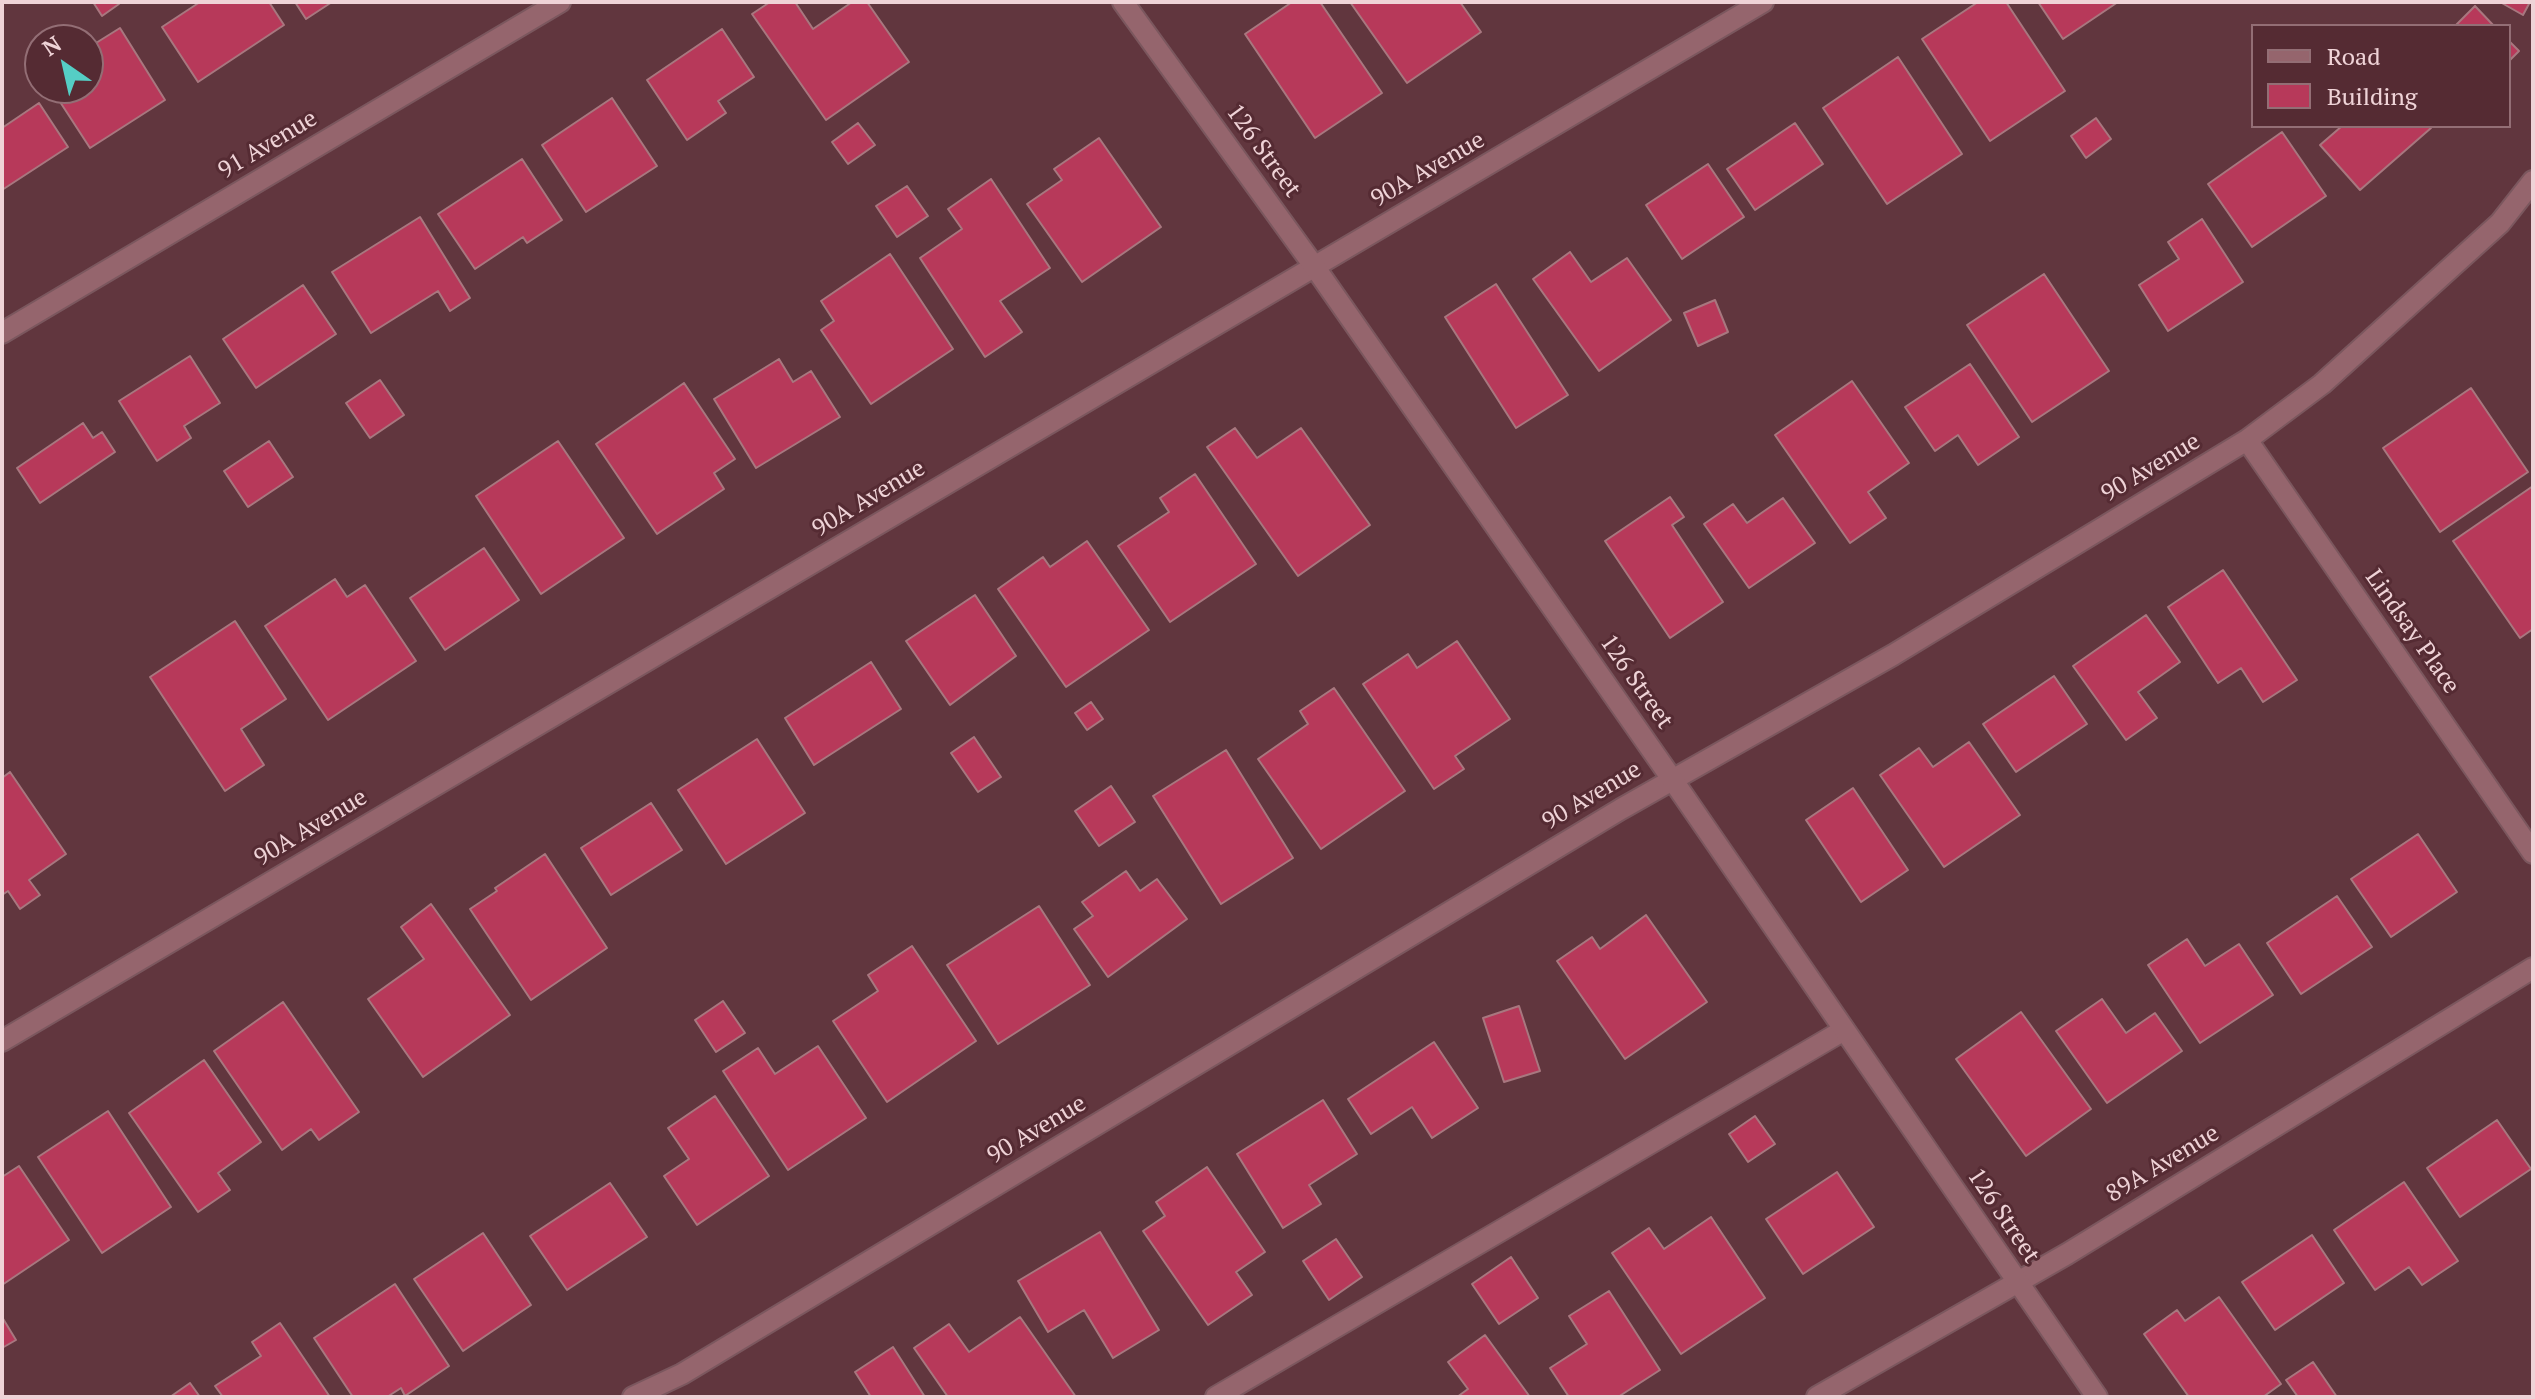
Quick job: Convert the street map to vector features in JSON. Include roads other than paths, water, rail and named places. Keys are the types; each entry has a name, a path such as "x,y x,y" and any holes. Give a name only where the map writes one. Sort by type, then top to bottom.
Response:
{"street":[{"name":"91 Avenue","path":"2,333 560,2"},
{"name":"126 Street","path":"1123,2 1314,266 2097,1397"},
{"name":"90A Avenue","path":"2,1041 1763,2"},
{"name":"90 Avenue","path":"633,1397 682,1374 1672,779 1893,655 2247,440 2333,374 2500,223 2533,181"},
{"name":"Lindsay Place","path":"2247,440 2533,853"},
{"name":"89A Avenue","path":"1817,1397 2017,1282 2533,968"},
{"path":"1216,1397 1844,1030"}]}
